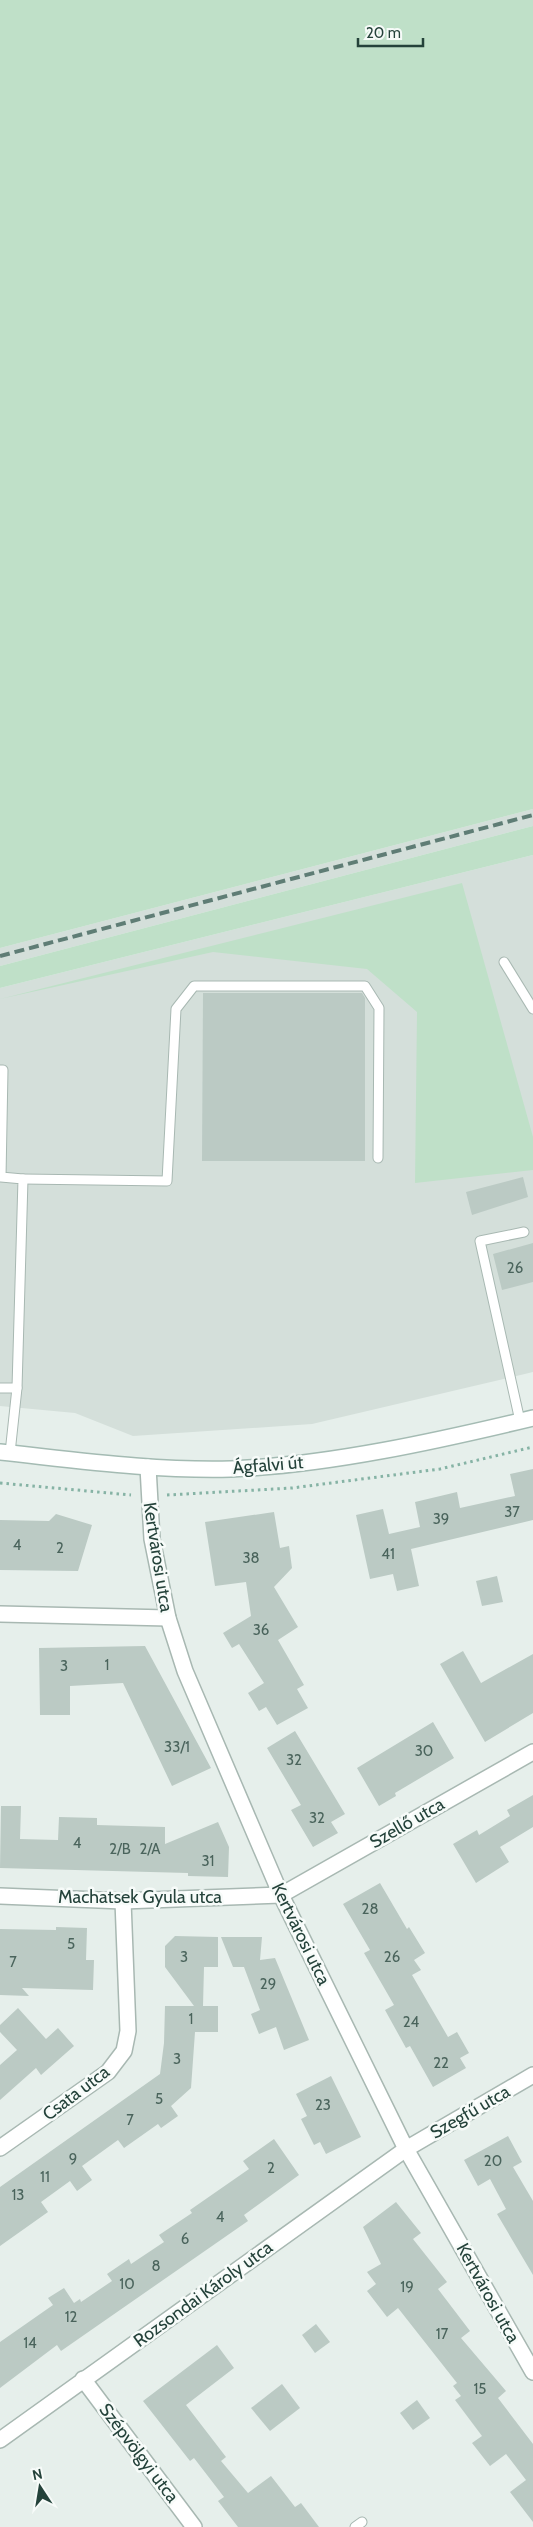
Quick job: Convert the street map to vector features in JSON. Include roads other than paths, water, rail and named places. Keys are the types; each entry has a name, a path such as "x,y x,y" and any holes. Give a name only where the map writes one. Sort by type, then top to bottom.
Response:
{"street":[{"name":"Ágfalvi út","path":"5,1453 148,1467 230,1469 298,1463 365,1453 526,1419"},
{"name":"Kertvárosi utca","path":"148,1467 148,1496 152,1539 168,1618 185,1671 281,1894 406,2149 533,2372"},
{"path":"0,1614 168,1618"},
{"name":"Szellő utca","path":"281,1894 533,1752"},
{"name":"Machatsek Gyula utca","path":"0,1896 123,1901 281,1894"},
{"name":"Csata utca","path":"0,2148 108,2072 124,2051 128,2031 123,1901"},
{"name":"Szegfű utca","path":"406,2149 533,2074"},
{"name":"Rozsondai Károly utca","path":"0,2440 406,2149"},
{"name":"Szépvölgyi utca","path":"83,2379 194,2527"}],"lane":[{"path":"504,962 533,1009"},
{"path":"0,1070 2,1070 1,1177 167,1181 176,1009 194,986 365,986 379,1008 378,1158"},
{"path":"5,1453 17,1388 23,1179"},
{"path":"524,1232 480,1242 526,1419"},
{"path":"0,1388 17,1388"}],"railway":[{"path":"0,956 533,815"}]}
